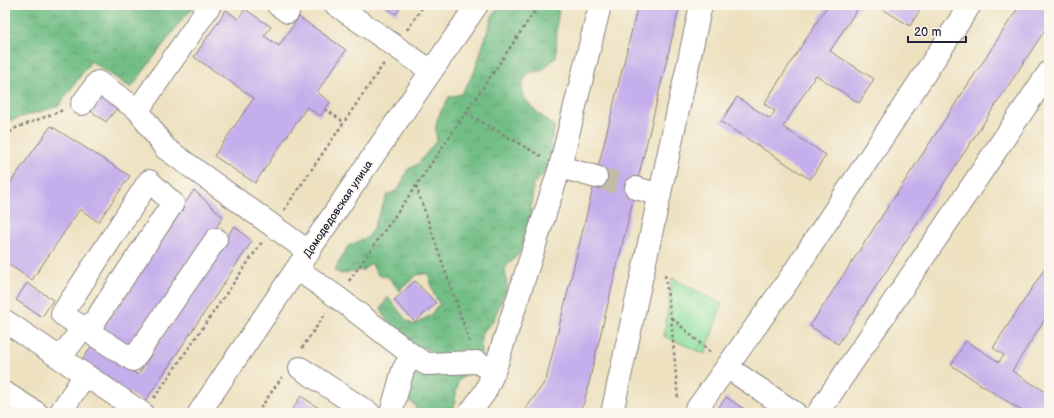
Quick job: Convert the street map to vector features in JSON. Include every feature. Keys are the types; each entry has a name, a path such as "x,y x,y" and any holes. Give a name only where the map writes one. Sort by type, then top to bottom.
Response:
{"street":[{"path":"138,110 210,5"},
{"path":"336,5 431,71"},
{"name":"Домодедовская улица","path":"199,413 477,5"},
{"path":"470,413 485,392 486,367 560,166 600,5"},
{"path":"612,413 701,5"},
{"path":"686,409 727,367 788,281 970,5"},
{"path":"818,413 1049,72"},
{"path":"82,104 98,82 138,110 165,148 303,261 338,297 412,355 426,364 486,367"},
{"path":"560,166 596,177"},
{"path":"60,358 83,328 94,322 173,203 149,181 62,314 83,328 133,360 216,239"},
{"path":"636,188 660,195"},
{"path":"5,321 142,413"},
{"path":"391,413 403,370 412,355"},
{"path":"295,364 369,413"},
{"path":"727,367 795,413"},
{"path":"60,413 85,375"},
{"path":"5,393 37,413"}],"path":[{"path":"257,413 295,364 338,297 416,186 539,5"},
{"path":"5,136 16,128 70,107 82,104"},
{"path":"325,109 344,122"},
{"path":"466,113 560,166"},
{"path":"416,186 486,367"},
{"path":"664,274 686,409"},
{"path":"671,318 727,367"}],"green space":[{"path":"5,5 188,5 193,9 184,17 131,88 91,61 59,106 5,122"},
{"path":"499,5 559,5 556,57 541,71 530,72 522,84 522,92 528,103 555,127 550,143 552,149 547,171 533,185 529,226 519,254 505,268 507,287 493,321 481,334 481,364 458,381 453,413 418,413 414,404 403,397 413,369 428,359 431,351 423,347 415,348 405,333 397,332 384,316 381,308 388,297 407,321 414,325 431,315 436,307 440,305 434,295 428,273 416,275 409,283 402,287 400,291 388,277 378,275 371,263 363,270 342,274 334,271 348,246 368,237 387,195 398,190 408,169 418,164 437,140 436,128 438,117 449,97 461,94 474,73 492,17"},
{"path":"672,278 722,304 705,354 664,336"}],"building":[{"path":"382,5 402,5 396,14"},
{"path":"638,5 680,5 584,403 577,413 523,413 546,380"},
{"path":"828,5 860,5 830,51 874,79 859,103 816,75 783,127 826,155 810,179 721,122 737,97 770,119 775,111 764,104"},
{"path":"876,5 923,5 910,26"},
{"path":"1020,5 1049,5 1049,24 838,344 810,326"},
{"path":"245,9 271,27 264,36 279,46 299,17 346,50 317,92 330,102 320,116 307,107 255,183 214,156 254,98 194,57 226,10 238,19"},
{"path":"99,95 117,108 106,122 88,109"},
{"path":"51,126 130,176 98,222 80,209 32,280 5,262 5,190"},
{"path":"194,190 223,217 134,351 102,330"},
{"path":"234,226 252,241 144,403 81,362 92,345 138,375"},
{"path":"1049,262 1049,322 1045,319 1012,371 1049,394 1049,409 1046,413 1025,413 951,365 966,341 999,362 1004,355 993,348"},
{"path":"415,281 436,303 415,322 394,300"},
{"path":"27,283 53,300 42,317 16,300"},
{"path":"301,396 326,413 290,413"},
{"path":"726,397 750,413 715,413"}],"tunnel":[{"path":"596,177 636,188"}]}
